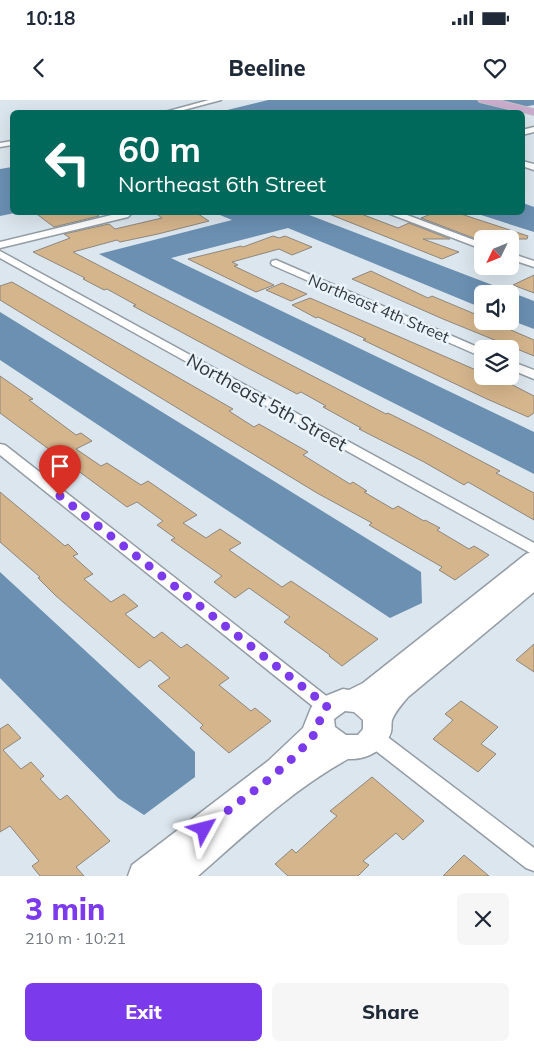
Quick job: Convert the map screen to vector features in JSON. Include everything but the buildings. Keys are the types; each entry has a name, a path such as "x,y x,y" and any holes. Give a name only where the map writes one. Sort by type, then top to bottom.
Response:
{"main road":[{"path":"484,100 531,110"},
{"path":"494,100 531,110"}],"street":[{"path":"177,110 218,100"},
{"path":"0,245 124,215"},
{"path":"397,215 474,243"},
{"name":"Northeast 5th Street","path":"0,254 534,550"},
{"path":"519,259 534,264"},
{"name":"Northeast 4th Street","path":"276,263 474,350"},
{"path":"519,369 534,375"},
{"path":"0,448 333,711 366,706 376,715 376,730"},
{"path":"144,876 278,770 313,736 333,711 373,690 392,676 534,559"},
{"path":"174,876 289,780 319,759 344,747 361,746 376,730 384,707 398,690 534,579"},
{"path":"333,711 328,740 344,747"},
{"path":"376,730 534,861"}],"water":[{"path":"268,100 534,100 534,105 505,110 227,110"},
{"path":"10,167 10,214 0,216 0,169"},
{"path":"525,204 534,207 534,232 481,215 525,215"},
{"path":"220,215 309,215 492,285 474,285 474,305 288,228 171,258 534,432 534,474 99,254 232,220"},
{"path":"519,295 534,301 534,329 519,323"},
{"path":"0,312 421,572 422,603 390,618 0,360"},
{"path":"0,572 195,752 195,777 144,815 118,798 0,678"}],"route":[{"path":"60,496 327,706 319,719 320,726 299,751 204,829"}]}
